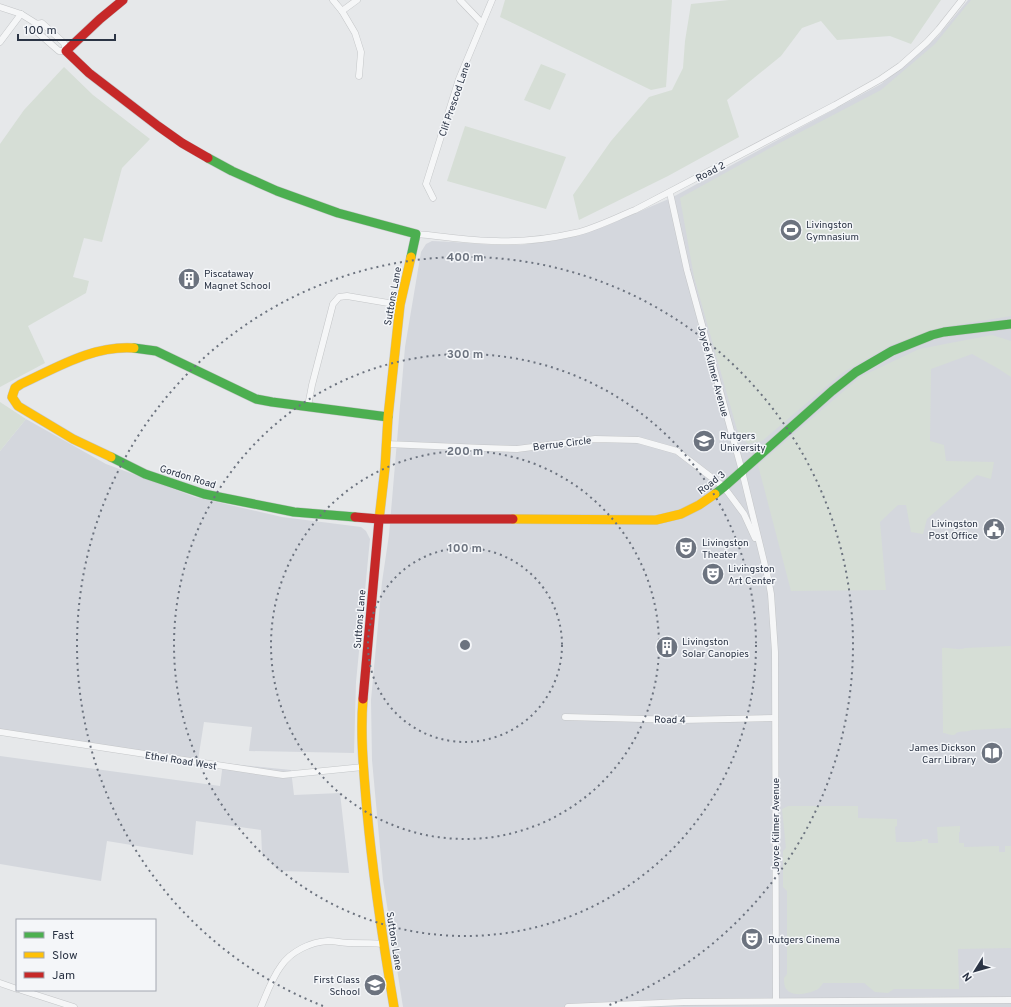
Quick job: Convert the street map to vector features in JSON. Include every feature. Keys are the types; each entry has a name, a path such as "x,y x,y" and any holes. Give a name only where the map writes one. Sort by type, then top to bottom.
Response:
{"street":[{"path":"37,24 36,31 59,51 66,51 123,0"},
{"path":"333,0 342,11 355,33 361,52 358,76"},
{"path":"342,11 357,0"},
{"path":"460,0 482,23"},
{"name":"Clif Prescod Lane","path":"432,198 426,184 459,79 492,0"},
{"name":"Road 2","path":"416,234 494,241 520,241 548,238 576,232 604,223 635,210 842,102 881,79 900,66 927,42 962,0"},
{"path":"0,7 21,14 37,24 42,23 64,43 66,51 90,73 158,126 182,143 232,171 277,191 338,213 416,234"},
{"path":"0,42 21,14"},
{"name":"Joyce Kilmer Avenue","path":"670,193 687,270 742,471 771,594 775,652 776,1001"},
{"name":"Suttons Lane","path":"394,1007 383,944 370,844 363,767 362,715 388,416 400,305 416,234"},
{"path":"388,416 308,406 333,304 339,297 347,296 400,305"},
{"name":"Road 3","path":"379,519 656,520 681,514 699,505 724,487 832,391 856,372 892,352 925,338 944,332 1011,324"},
{"name":"Gordon Road","path":"308,406 256,399 156,351 117,348 100,351 79,358 21,384 15,388 12,397 18,406 73,439 144,474 204,494 294,512 379,519"},
{"name":"Berrue Circle","path":"386,444 517,449 595,439 638,440 677,451 724,487"},
{"name":"Joyce Kilmer Avenue","path":"724,487 744,514 760,549"},
{"name":"Road 4","path":"565,717 682,720 774,718"},
{"name":"Ethel Road West","path":"0,732 283,775 363,767"},
{"path":"261,1007 282,964 300,949 316,943 329,941 383,944"},
{"path":"0,983 16,989"},
{"path":"24,991 74,1007"},
{"path":"994,1000 994,1007"},
{"path":"568,1007 675,1002 776,1001 901,1004 1011,1000"}],"shaded area":[{"path":"505,0 672,0 666,87 651,90 500,17"},
{"path":"729,0 941,0 911,44 890,36 837,40 821,21 802,28 781,56 727,100 739,137 668,176 579,220 573,195 611,141 649,97 672,90 683,68 685,41 691,4"},
{"name":"Rutgers University","path":"968,0 1011,0 1011,1007 403,1007 383,880 372,760 371,700 382,582 389,535 405,347 421,252 426,244 432,241 494,245 521,245 576,236 603,227 671,198 881,84 938,36"},
{"path":"971,0 1011,0 1011,316 938,328 891,345 842,373 762,441 748,444 738,433 694,277 680,198 772,147 881,90 935,44"},
{"path":"541,64 566,74 550,110 524,100"},
{"path":"64,67 93,95 150,139 122,168 102,242 84,238 73,277 89,281 86,293 28,326 45,363 0,387 0,144 24,110"},
{"path":"465,126 566,157 546,209 447,181"},
{"path":"992,335 1011,341 1011,377 972,354 931,369 930,441 944,445 946,461 994,462 991,479 977,475 927,519 923,534 911,532 906,505 898,505 880,522 886,590 791,591 758,465 860,377 919,349"},
{"path":"0,402 26,419 0,451"},
{"path":"26,419 106,464 195,497 282,517 361,527 366,531 370,539 356,682 354,753 249,751 252,727 204,722 198,760 0,731 0,451"},
{"path":"1011,646 1011,728 972,730 958,732 953,735 943,733 942,648 960,649"},
{"path":"0,756 220,786 223,763 291,770 294,795 340,793 349,873 279,871 262,853 261,830 196,821 193,855 107,841 101,881 0,864"},
{"path":"788,806 858,806 858,818 897,819 897,826 895,827 896,842 915,842 922,841 922,839 928,839 928,843 938,843 937,827 960,826 959,843 964,843 964,847 999,846 999,852 1005,852 1005,846 1011,846 1011,948 958,949 959,989 894,989 888,993 875,992 864,983 823,983 818,989 808,993 791,993 785,987 784,980 787,974 787,891 783,887 783,851 786,848 782,809"}],"traffic: fast":[{"path":"208,158 232,171 277,191 338,213 416,234 411,257"},
{"path":"715,494 832,391 856,372 892,351 932,335 944,332 1011,324"},
{"path":"134,348 156,351 256,399 388,417"},
{"path":"111,457 145,474 204,494 294,512 355,517"}],"traffic: slow":[{"path":"379,520 400,305 411,257"},
{"path":"111,457 73,439 18,406 12,397 15,388 21,384 75,359 104,350 134,348"},
{"path":"513,519 656,520 681,514 699,505 715,494"},
{"path":"363,699 363,755 369,836 394,1007"}],"traffic: jam":[{"path":"123,0 66,51 89,73 158,126 182,143 208,158"},
{"path":"355,517 379,519 513,519"},
{"path":"363,699 379,520"}],"place":[{"name":"Livingston Gymnasium","path":"791,230"},
{"name":"Piscataway Magnet School","path":"189,279"},
{"name":"Rutgers University","path":"704,441"},
{"name":"Livingston Post Office","path":"994,529"},
{"name":"Livingston Theater","path":"686,548"},
{"name":"Livingston Art Center","path":"713,574"},
{"name":"Livingston Solar Canopies","path":"667,647"},
{"name":"James Dickson Carr Library","path":"992,753"},
{"name":"Rutgers Cinema","path":"752,939"},
{"name":"First Class School","path":"375,985"}]}
